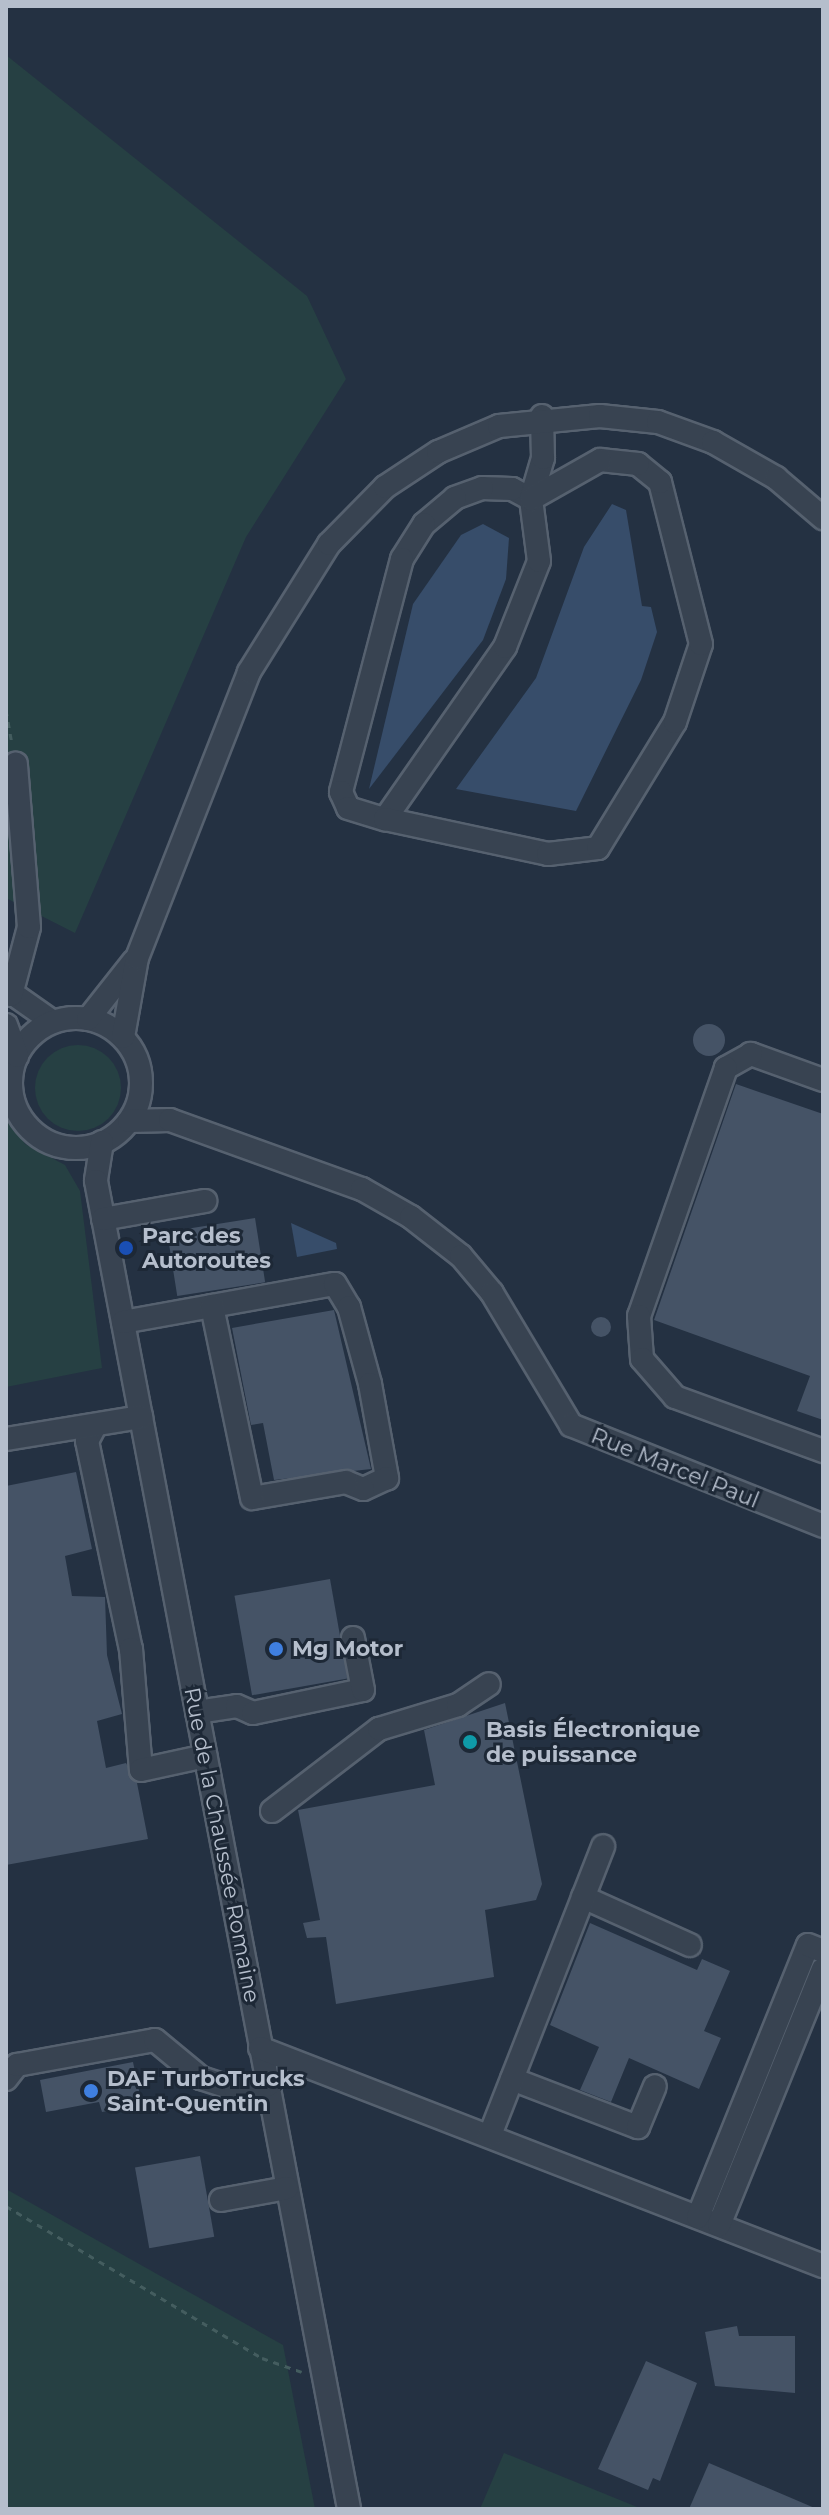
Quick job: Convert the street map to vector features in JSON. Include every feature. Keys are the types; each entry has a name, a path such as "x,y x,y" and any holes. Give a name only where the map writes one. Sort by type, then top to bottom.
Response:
{"street":[{"path":"385,819 505,647 539,561 531,499 543,458 542,416"},
{"path":"66,1147 102,1142 129,1121 141,1088 123,1037 137,958 249,672 329,544 356,510 414,466 463,440 542,416 658,422 713,442 776,478 823,518"},
{"path":"600,460 638,464 660,482 701,644 675,722 598,848 548,854 385,819 348,808 341,792 402,559 424,524 455,498 482,488 512,489 531,499 600,460"},
{"path":"16,764 29,927 9,992 53,1022"},
{"path":"88,1019 137,958"},
{"path":"17,1056 53,1022 88,1019 123,1037"},
{"path":"6,1025 17,1056 12,1085 19,1114 39,1135 66,1147 96,1181"},
{"path":"823,1080 751,1054 726,1068 639,1316 642,1359 675,1397 823,1451"},
{"name":"Rue Marcel Paul","path":"141,1088 170,1120"},
{"name":"Rue Marcel Paul","path":"129,1121 170,1120 362,1189 411,1217 461,1256 492,1293 553,1406 571,1425 823,1526"},
{"name":"Rue de la Chaussée Romaine","path":"102,1142 96,1181 322,2381 349,2509"},
{"path":"103,1219 205,1201"},
{"path":"123,1322 212,1306 335,1284 349,1307 370,1384 387,1478 363,1489 346,1482 252,1498 212,1306"},
{"path":"6,1439 141,1417"},
{"path":"95,1426 87,1441 131,1649 141,1770 205,1756"},
{"path":"197,1712 237,1706 253,1713 363,1690 353,1638"},
{"path":"272,1811 379,1729 458,1705 489,1684"},
{"path":"490,2135 603,1846"},
{"path":"583,1897 690,1945"},
{"path":"698,2217 808,1945 823,1951"},
{"path":"719,2225 823,1969"},
{"path":"6,2079 17,2065 155,2040 201,2078 235,2089 268,2085"},
{"path":"260,2048 823,2266"},
{"path":"512,2079 638,2127 655,2086"},
{"path":"221,2200 287,2188"}],"path":[{"path":"6,710 16,764"},
{"path":"6,2206 262,2358 322,2381"}],"green space":[{"path":"6,55 307,296 346,379 246,537 75,933 6,898"},
{"path":"78,1045 94,1049 108,1058 117,1072 121,1088 117,1104 108,1118 94,1127 78,1131 62,1127 48,1118 39,1104 35,1088 39,1072 48,1058 62,1049"},
{"path":"6,1111 25,1144 65,1165 80,1191 102,1368 6,1387"},
{"path":"6,2189 283,2345 315,2509 6,2509"},
{"path":"504,2453 642,2509 480,2509"}],"water":[{"path":"612,504 626,510 642,606 651,607 657,632 641,680 576,811 456,789 536,678 584,547"},
{"path":"483,524 509,538 506,579 483,640 369,789 413,604 461,535"},
{"path":"291,1223 336,1243 337,1249 297,1257"}],"building":[{"path":"709,1024 720,1029 725,1040 720,1051 709,1056 698,1051 693,1040 698,1029"},
{"path":"736,1084 823,1114 823,1420 797,1411 810,1376 654,1320"},
{"path":"255,1218 265,1282 177,1296 167,1232"},
{"path":"334,1310 371,1469 274,1480 263,1423 251,1425 232,1328"},
{"path":"601,1317 608,1320 611,1327 608,1334 601,1337 594,1334 591,1327 594,1320"},
{"path":"76,1472 92,1549 65,1556 72,1596 105,1597 107,1655 122,1714 97,1721 106,1768 126,1763 137,1783 148,1839 6,1865 6,1486"},
{"path":"330,1579 348,1678 252,1695 234,1596"},
{"path":"505,1703 542,1884 536,1900 485,1910 494,1977 336,2004 326,1937 307,1938 303,1923 320,1920 298,1810 435,1785 424,1730"},
{"path":"590,1923 697,1970 702,1959 730,1971 704,2031 721,2038 699,2089 629,2058 611,2102 580,2090 599,2047 550,2025"},
{"name":"DAF TurboTrucks Saint-Quentin","path":"133,2062 142,2105 102,2112 99,2102 46,2112 40,2080"},
{"path":"200,2156 214,2237 149,2248 135,2167"},
{"path":"737,2326 739,2336 795,2336 795,2393 715,2386 705,2332"},
{"path":"646,2361 697,2383 660,2481 653,2478 648,2490 598,2469"},
{"path":"709,2463 817,2509 689,2509"}],"place":[{"name":"Parc des Autoroutes","path":"126,1248"},
{"name":"Mg Motor","path":"276,1649"},
{"name":"Basis Électronique de puissance","path":"470,1742"},
{"name":"DAF TurboTrucks Saint-Quentin","path":"91,2091"}]}
